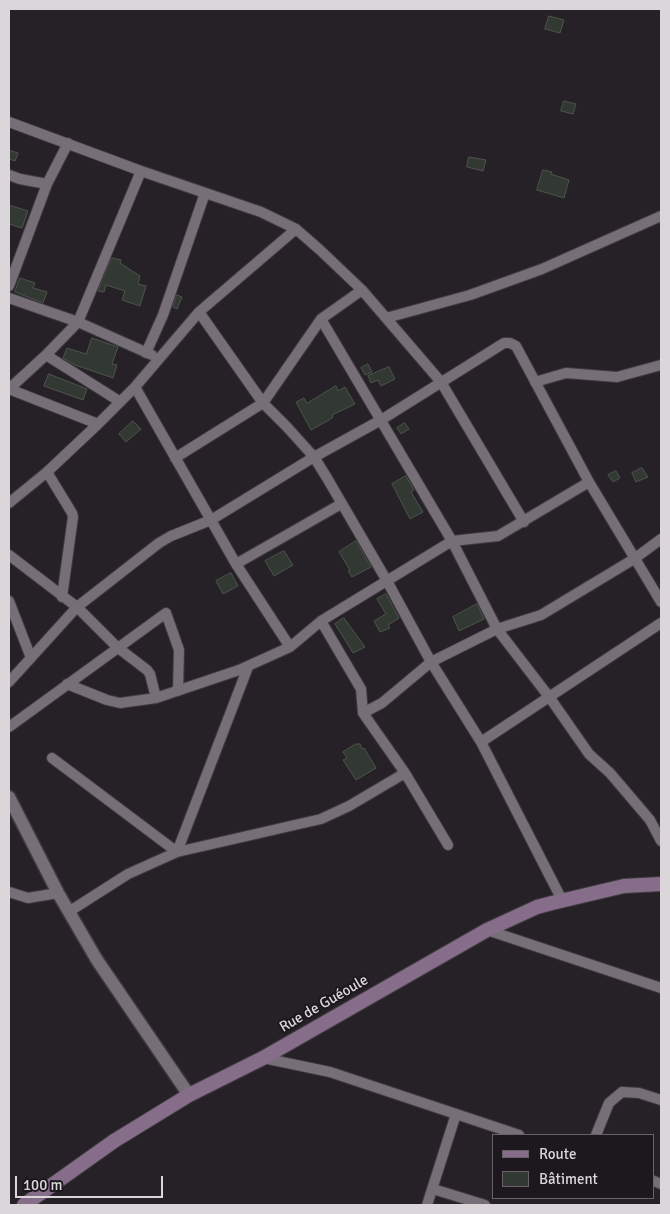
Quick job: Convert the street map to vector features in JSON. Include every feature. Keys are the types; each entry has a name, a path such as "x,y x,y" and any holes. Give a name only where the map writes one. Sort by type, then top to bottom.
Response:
{"main road":[{"name":"Rue de Guéoule","path":"24,1205 114,1141 189,1095 263,1058 487,930 537,907 562,900 624,886 661,884"}],"street":[{"path":"9,122 141,171 261,212 296,229 362,290 441,382 524,522"},
{"path":"9,286 47,184 68,143"},
{"path":"98,424 9,389 78,322 141,171"},
{"path":"9,175 47,184"},
{"path":"146,353 163,315 205,192"},
{"path":"386,318 470,295 542,269 661,216"},
{"path":"9,503 46,472 135,387 199,312 296,229"},
{"path":"175,458 263,403 321,319 362,290"},
{"path":"9,298 78,322 160,358"},
{"path":"199,312 263,403 314,457 387,581 431,662 481,742 562,900"},
{"path":"321,319 452,541 497,630 550,698 589,754 610,773 650,820 661,841"},
{"path":"9,682 77,608 159,543 171,536 211,520 314,457 381,420 504,343 516,346 589,482 661,602"},
{"path":"46,355 119,402"},
{"path":"536,382 566,372 617,377 661,365"},
{"path":"135,387 236,564 290,647"},
{"path":"46,472 73,517 62,596"},
{"path":"67,684 120,704 156,698 248,667 290,647 321,621 452,541 498,536 589,482"},
{"path":"236,564 341,504"},
{"path":"363,712 382,703 431,662 497,630 541,615 634,559 661,539"},
{"path":"9,555 77,608 117,647 147,670 150,674 156,698"},
{"path":"9,601 31,658"},
{"path":"9,727 166,613 179,650 178,691"},
{"path":"321,621 361,689 363,712 405,773 448,845"},
{"path":"481,742 661,624"},
{"path":"177,852 248,667"},
{"path":"52,758 177,852"},
{"path":"70,911 128,874 177,852 322,820 405,773"},
{"path":"9,797 58,893 97,960 189,1095"},
{"path":"9,892 28,898 58,893"},
{"path":"487,930 661,988"},
{"path":"263,1058 330,1072 516,1134"},
{"path":"596,1134 609,1103 622,1092 639,1093 661,1100"},
{"path":"427,1205 456,1114"},
{"path":"432,1189 485,1205"}],"building":[{"path":"549,16 564,20 560,33 545,29"},
{"path":"564,101 576,104 573,114 561,111"},
{"path":"9,150 18,153 15,161 9,159"},
{"path":"469,157 486,160 483,171 467,167"},
{"path":"543,170 569,180 564,198 537,190"},
{"path":"9,205 28,211 22,228 9,224"},
{"path":"112,258 121,260 120,263 140,276 138,284 146,286 140,306 122,300 125,291 106,285 104,292 98,291"},
{"path":"20,278 35,283 33,288 47,292 43,303 15,292"},
{"path":"177,295 182,297 177,309 173,307"},
{"path":"92,338 118,347 112,364 117,365 113,378 75,365 63,358 67,348 86,354"},
{"path":"368,364 372,372 365,375 361,368"},
{"path":"389,367 395,379 381,386 378,380 371,383 368,376"},
{"path":"49,374 87,389 83,400 44,386"},
{"path":"336,386 338,391 345,387 355,404 332,415 333,417 329,420 311,430 296,402 304,398 307,403"},
{"path":"133,421 141,429 126,442 119,434"},
{"path":"405,423 409,429 401,434 397,428"},
{"path":"642,468 648,477 636,482 632,473"},
{"path":"616,471 620,478 613,482 608,475"},
{"path":"406,476 414,490 411,492 423,512 410,519 392,484"},
{"path":"356,541 371,567 352,577 339,552"},
{"path":"284,551 293,565 274,576 265,561"},
{"path":"231,573 238,586 223,594 216,581"},
{"path":"386,594 399,618 388,625 390,628 380,632 374,621 386,614 377,599"},
{"path":"477,604 484,619 459,631 453,617"},
{"path":"344,618 365,647 353,653 335,624"},
{"path":"356,744 360,744 362,749 364,748 376,768 356,780 343,760 347,758 343,752"}]}
